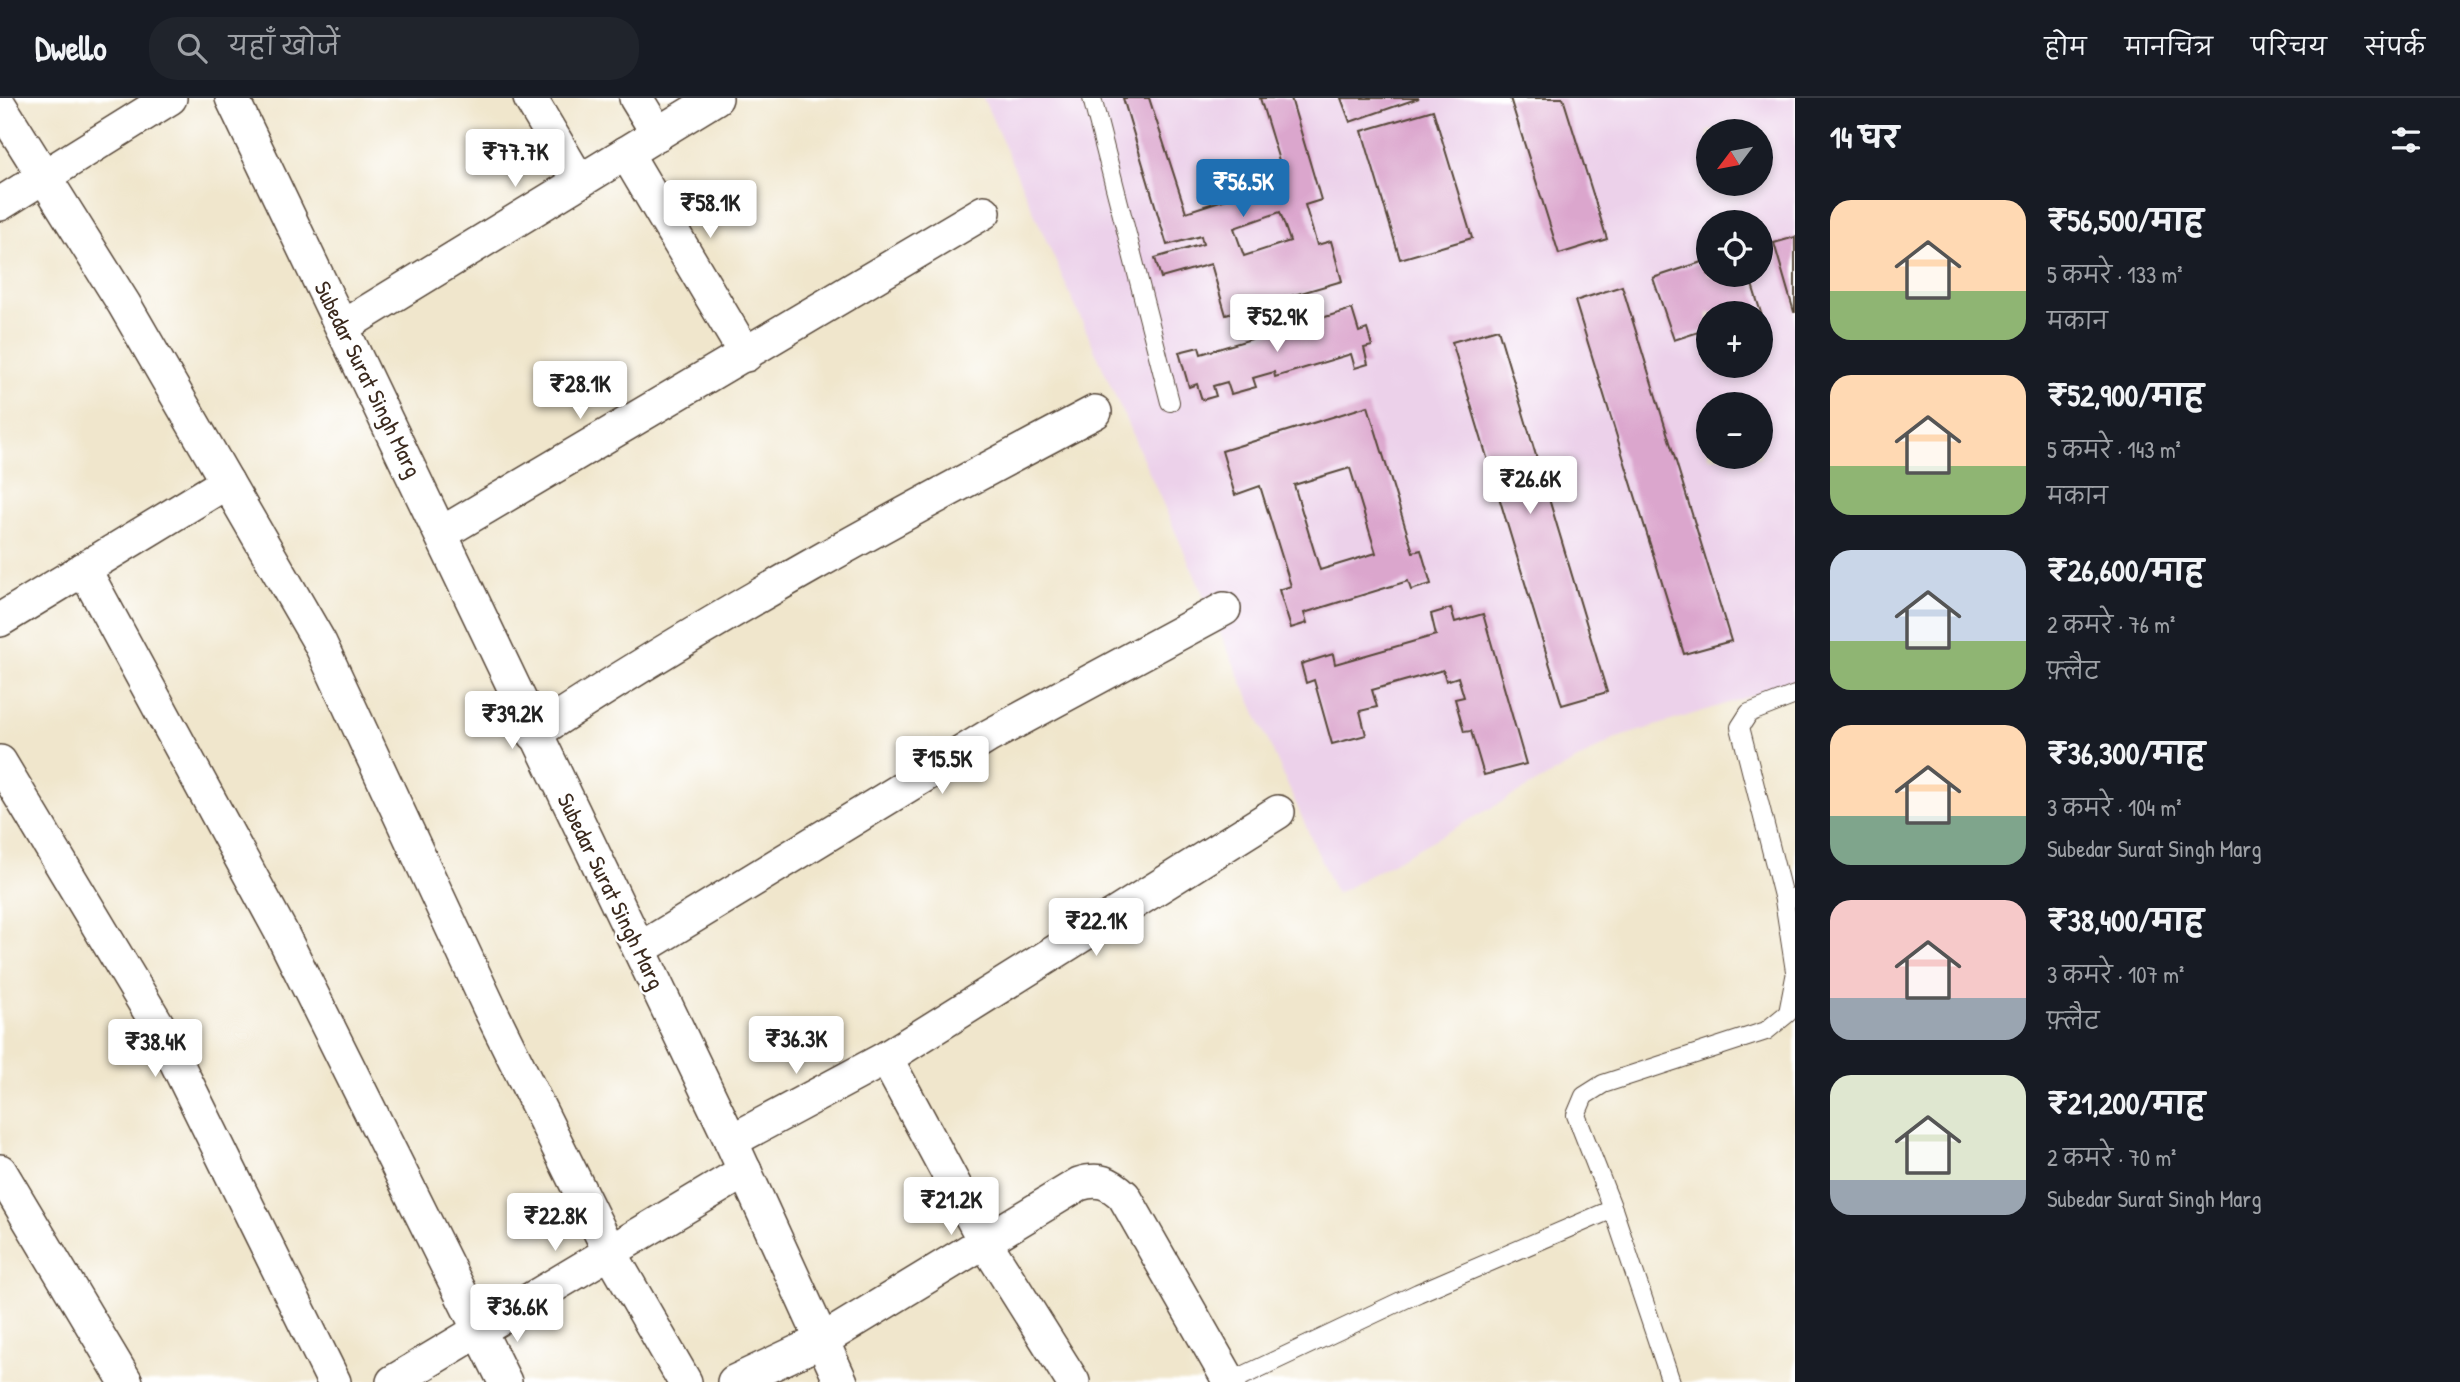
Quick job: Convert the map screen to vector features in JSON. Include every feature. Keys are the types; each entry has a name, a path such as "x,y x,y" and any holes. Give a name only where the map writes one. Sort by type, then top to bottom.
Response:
{"street":[{"path":"0,204 170,98"},
{"name":"Subedar Surat Singh Marg","path":"232,98 731,1141 841,1382"},
{"path":"530,98 579,181"},
{"path":"636,98 658,134"},
{"path":"342,327 716,98"},
{"path":"0,106 124,304 320,643 489,1007 610,1252 685,1382"},
{"path":"626,153 746,355"},
{"path":"442,533 984,212"},
{"path":"534,734 604,687 951,487 1095,412"},
{"path":"4,609 84,569 227,482"},
{"path":"84,569 280,930 505,1382"},
{"path":"639,949 989,736 1224,609"},
{"path":"0,762 159,1027 334,1382"},
{"path":"731,1141 886,1058 1278,812"},
{"path":"886,1058 985,1242 1073,1382"},
{"path":"0,1171 126,1382"},
{"path":"393,1382 745,1171"},
{"path":"734,1382 823,1340 1079,1184 1092,1180 1109,1182 1124,1196 1231,1381"}],"lane":[{"path":"1092,98 1170,402"},
{"path":"1795,695 1749,713 1740,727 1790,899 1795,971"},
{"path":"1671,1382 1612,1209 1576,1115 1584,1096 1603,1084 1766,1031 1788,1013 1795,977"},
{"path":"1231,1381 1418,1293 1612,1209"}],"shaded area":[{"path":"983,98 1795,98 1795,682 1617,738 1336,894"}],"building":[{"path":"1123,98 1149,98 1186,212 1285,180 1260,98 1291,98 1321,200 1305,205 1317,245 1331,241 1342,281 1226,315 1211,264 1161,278 1155,258 1203,244 1201,236 1167,245","holes":["1280,212 1290,241 1244,256 1234,228"]},
{"path":"1341,98 1419,98 1350,122"},
{"path":"1510,98 1563,98 1607,239 1559,254"},
{"path":"1433,110 1472,238 1400,259 1362,131"},
{"path":"1795,237 1795,312 1794,312 1774,243"},
{"path":"1696,264 1696,287 1753,287 1757,301 1696,301 1696,333 1674,340 1653,278"},
{"path":"1622,286 1731,641 1684,654 1575,301"},
{"path":"1352,309 1359,332 1367,329 1372,346 1364,348 1368,364 1355,368 1351,354 1275,377 1274,372 1253,378 1256,387 1231,394 1227,382 1213,386 1216,396 1202,400 1197,384 1189,387 1179,352 1199,347 1201,354"},
{"path":"1498,329 1607,692 1562,705 1452,342"},
{"path":"1368,406 1413,552 1421,550 1431,584 1411,590 1408,581 1304,613 1307,623 1291,628 1279,590 1291,586 1260,486 1235,495 1222,451","holes":["1350,468 1376,553 1320,570 1294,485"]},
{"path":"1451,608 1455,622 1483,614 1526,764 1484,775 1471,731 1464,732 1455,699 1464,697 1458,677 1446,681 1443,670 1372,690 1377,707 1360,711 1366,735 1332,744 1314,680 1306,683 1301,664 1333,654 1335,664 1436,635 1431,614"}]}
